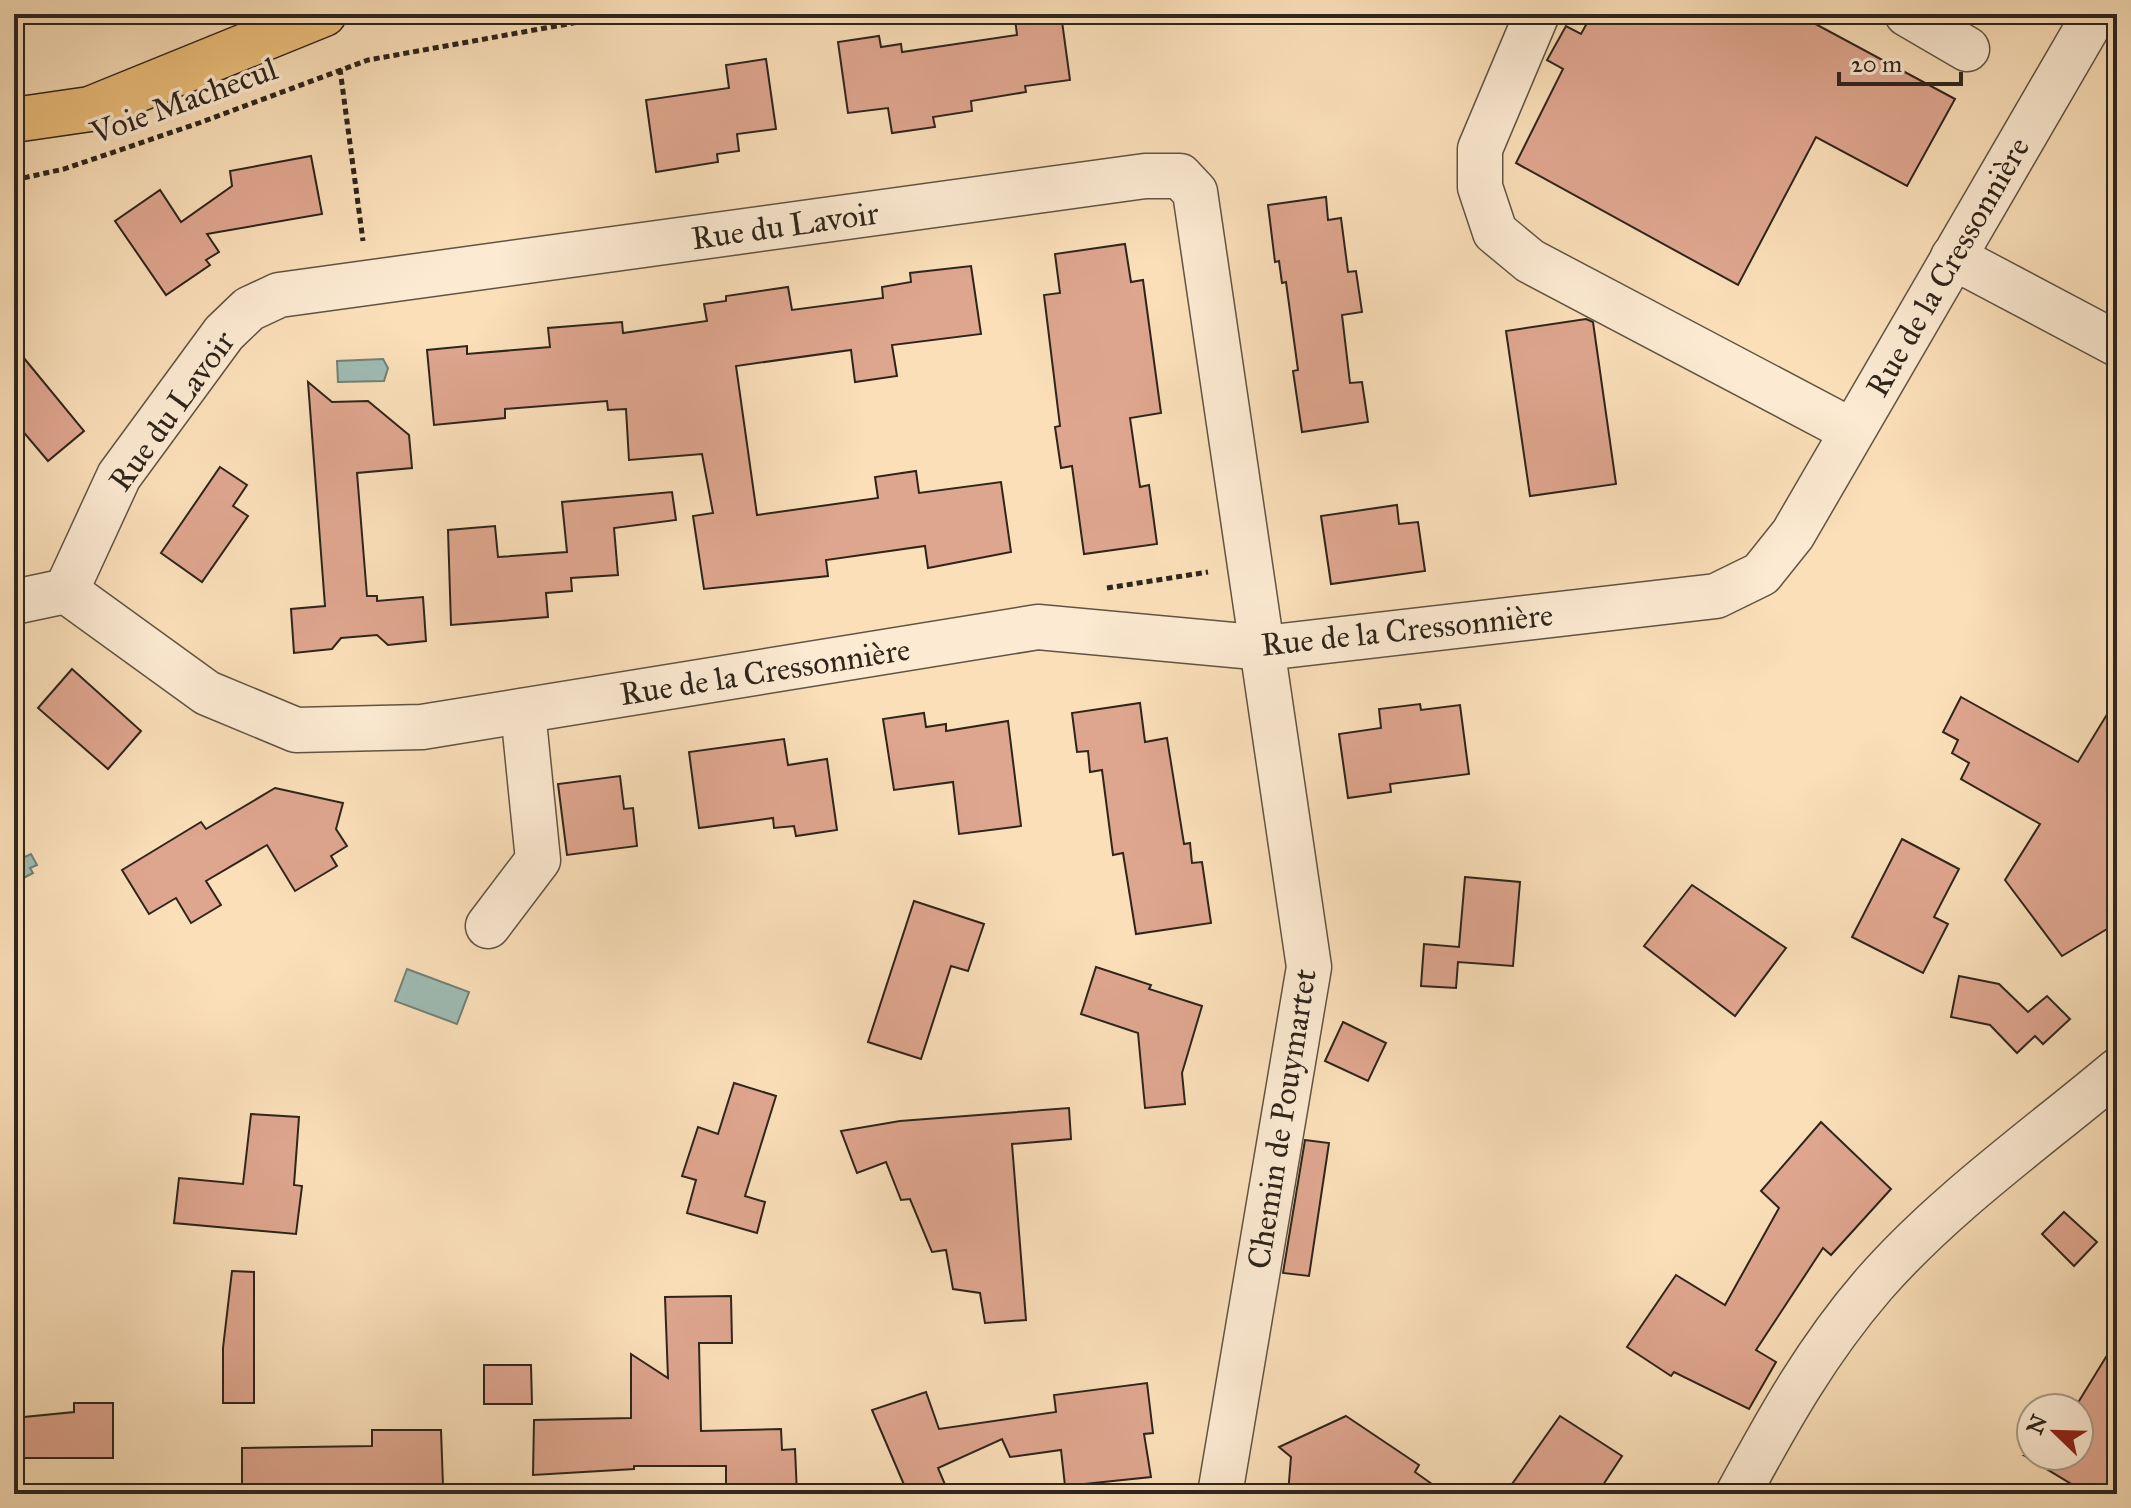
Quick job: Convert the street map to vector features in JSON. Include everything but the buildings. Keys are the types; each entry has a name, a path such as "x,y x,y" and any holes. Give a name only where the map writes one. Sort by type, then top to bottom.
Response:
{"main road":[{"path":"14,120 90,109 324,14"}],"street":[{"path":"1537,14 1480,149 1480,187 1495,232 1530,261 1852,431"},
{"path":"1907,14 1967,49"},
{"name":"Rue de la Cressonnière","path":"66,591 207,693 296,730 422,727 1038,627 1265,648 1716,596 1761,574 1793,534 2095,14"},
{"name":"Rue du Lavoir","path":"66,591 119,476 224,333 249,309 279,295 1145,176 1180,176 1195,192 1265,648"},
{"path":"1953,257 2117,344"},
{"path":"14,602 66,591"},
{"name":"Chemin de Pouymartet","path":"1220,1494 1309,967 1265,648"},
{"path":"488,926 538,860 523,711"},
{"path":"1738,1494 1794,1390 1876,1282 1952,1209 2117,1071"}],"path":[{"name":"Voie Machecul","path":"14,180 64,169 368,60 623,14"},
{"path":"340,69 368,281"},
{"path":"1102,589 1210,572 1210,556"}],"water":[{"path":"383,359 388,368 384,381 338,382 337,361"},
{"path":"22,851 25,857 31,854 37,865 30,868 33,873 14,883 14,856"},
{"path":"407,969 469,992 457,1024 395,1001"}]}
